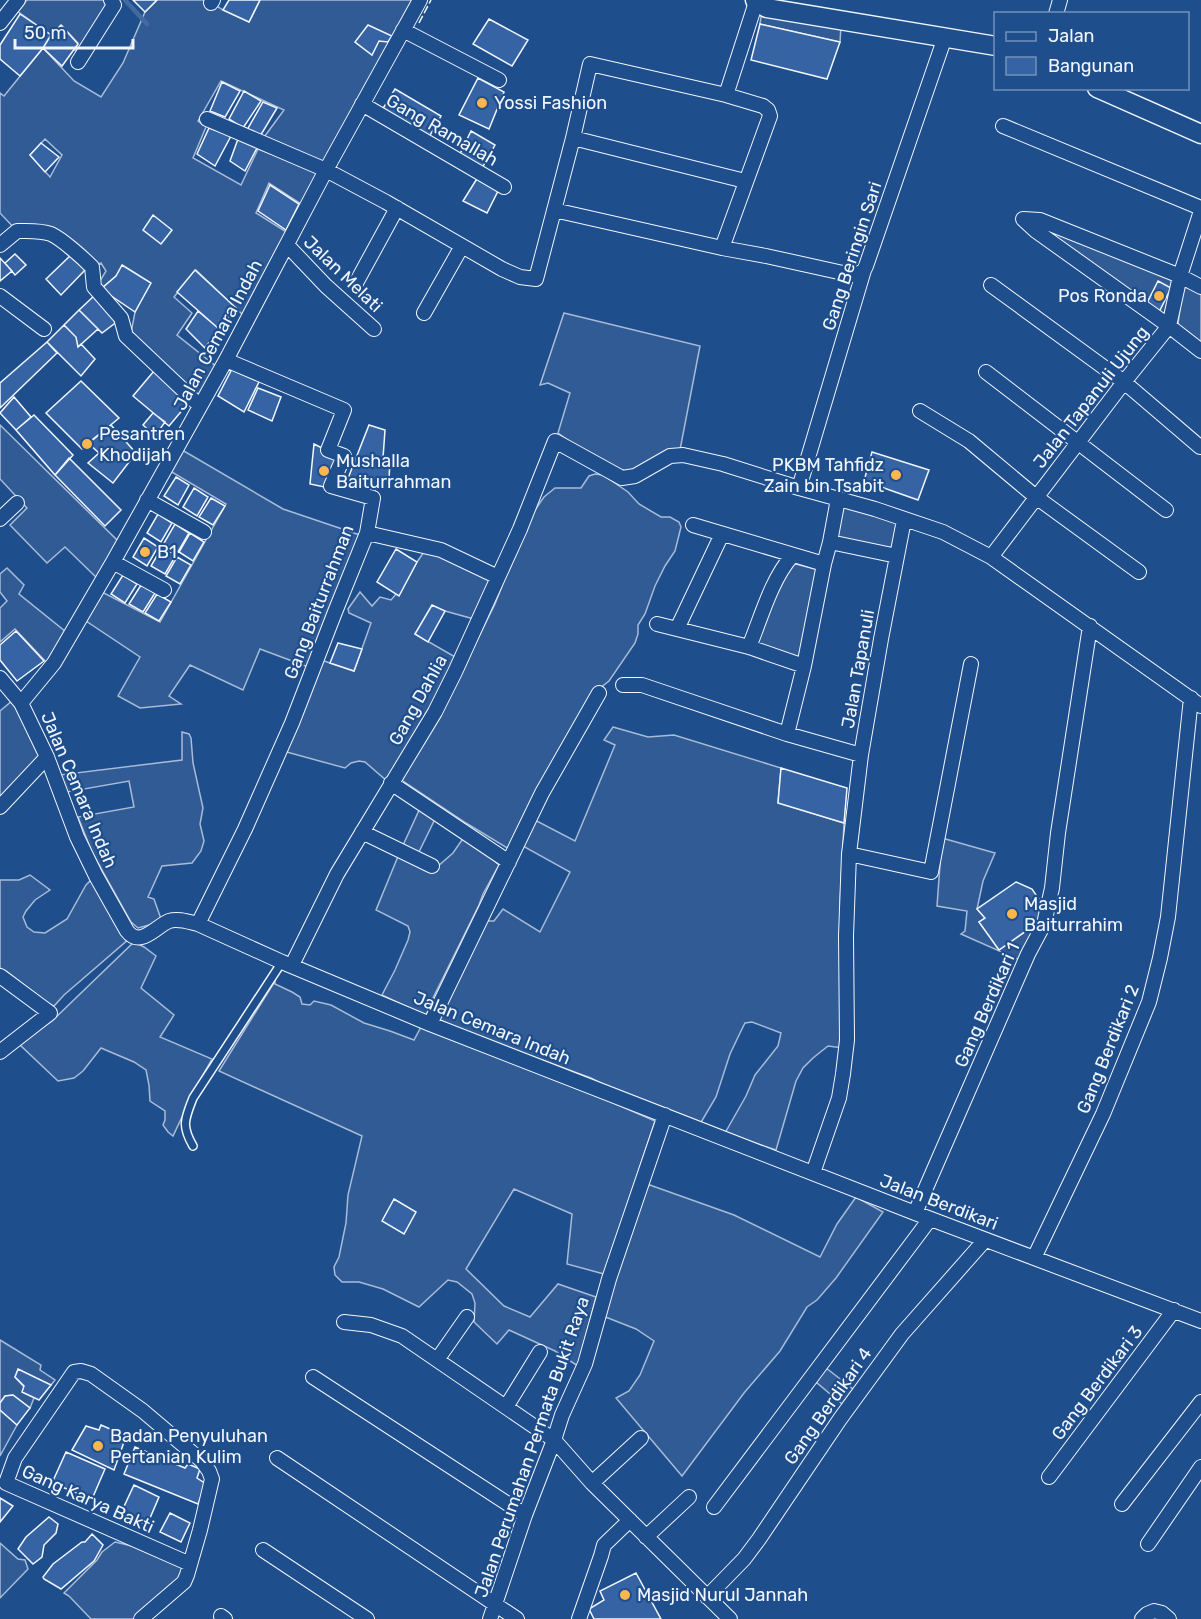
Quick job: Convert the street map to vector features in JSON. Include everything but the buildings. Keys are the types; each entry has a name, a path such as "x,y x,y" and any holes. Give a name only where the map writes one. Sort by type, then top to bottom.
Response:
{"street":[{"path":"0,23 18,0"},
{"path":"78,62 114,5 111,0"},
{"name":"Jalan Cemara Indah","path":"420,0 326,170 226,360 113,562 54,663 21,703 47,757 77,837 96,876 130,935 134,938 141,938 169,921 198,924 430,1024 665,1115"},
{"path":"726,95 756,1 767,8 994,46"},
{"path":"403,30 499,80"},
{"name":"Gang Beringin Sari","path":"799,488 864,270 945,37"},
{"path":"207,119 326,170 502,269 520,277 536,279 590,64 726,95 763,106 769,113 769,119 722,248"},
{"path":"1102,90 1201,134"},
{"name":"Gang Ramallah","path":"362,104 504,187"},
{"path":"1003,126 1201,209"},
{"path":"573,138 746,182"},
{"path":"356,283 397,208"},
{"name":"Jalan Tapanuli Ujung","path":"991,557 1169,326 1180,276 1201,209"},
{"path":"554,210 852,275 864,270"},
{"path":"1201,287 1180,276 1040,220 1023,219 1036,231 1201,351"},
{"path":"0,245 18,231 34,231 52,235 74,252 92,267 94,287 121,318 126,336 200,406"},
{"name":"Jalan Melati","path":"286,245 326,286 374,328"},
{"path":"424,313 462,246"},
{"path":"991,285 1124,382 1200,447"},
{"path":"0,296 44,329"},
{"name":"Gang Baiturrahman","path":"198,924 245,829 292,723 367,532 373,498 331,486 344,456 328,450 344,410 226,360"},
{"path":"986,372 1166,510"},
{"path":"920,411 969,441 1036,497 1139,572"},
{"name":"Gang Dahlia","path":"287,964 337,874 435,712 456,672 520,529 555,441 625,479 670,456 683,455 723,464 799,488"},
{"path":"799,488 875,509 943,532 991,557 1196,702"},
{"path":"787,734 804,666 838,498"},
{"path":"147,500 204,532"},
{"path":"0,519 17,503"},
{"name":"Jalan Tapanuli","path":"813,1173 839,1098 843,1074 847,1040 846,936 849,854 861,755 904,520"},
{"path":"693,525 824,564"},
{"path":"367,532 441,550 498,576"},
{"path":"677,629 722,534"},
{"path":"830,542 897,556"},
{"path":"749,647 775,584 784,565 792,556"},
{"path":"113,562 164,590"},
{"path":"657,624 749,647 804,666"},
{"name":"Gang Berdikari 1","path":"915,1213 1023,965 1044,924 1052,888 1089,626"},
{"path":"849,854 931,872 971,664"},
{"path":"0,678 21,703"},
{"path":"623,685 639,684 787,734 861,755"},
{"path":"430,1024 542,793 598,693"},
{"name":"Gang Berdikari 2","path":"1034,1258 1103,1114 1149,1002 1168,917 1196,702"},
{"path":"0,807 47,757"},
{"path":"391,783 508,862"},
{"path":"362,832 432,866"},
{"path":"0,976 50,1013 0,1052"},
{"name":"Jalan Berdikari","path":"665,1115 930,1219 1201,1321"},
{"name":"Jalan Perumahan Permata Bukit Raya","path":"490,1619 562,1415 585,1364 609,1279 665,1115"},
{"path":"714,1507 930,1219"},
{"name":"Gang Berdikari 4","path":"707,1597 744,1559 759,1539 840,1419 902,1334 986,1240"},
{"name":"Gang Berdikari 3","path":"1049,1477 1173,1310"},
{"path":"437,1360 467,1317"},
{"path":"344,1322 371,1325 402,1336 555,1440 592,1483 730,1619"},
{"path":"506,1407 540,1352"},
{"name":"Gang Karya Bakti","path":"141,1619 184,1582 190,1564 200,1530 212,1479 202,1461 142,1411 91,1374 81,1371 74,1372 15,1458 6,1483 190,1564"},
{"path":"313,1377 525,1515"},
{"path":"1122,1504 1201,1402"},
{"path":"592,1483 641,1438"},
{"path":"277,1458 517,1619"},
{"path":"1148,1544 1201,1467"},
{"path":"646,1536 689,1497"},
{"path":"579,1619 604,1545 630,1520"},
{"path":"263,1550 368,1619"},
{"path":"1142,1619 1154,1611 1162,1613 1169,1619"}],"lane":[{"path":"193,1146 187,1136 184,1122 193,1098 287,964"}],"shaded area":[{"path":"27,0 105,0 107,5 79,51 74,50 78,43 62,26 51,35 17,11"},
{"path":"157,0 208,0 249,22 260,0 413,0 325,164 262,140 284,110 221,81 198,121 206,127 193,158 241,185 258,149 320,172 304,206 269,183 256,213 288,233 243,315 196,270 174,297 192,313 177,335 217,367 199,401 131,333 135,312 150,283 116,276 101,289 97,286 106,271 101,263 92,267 52,235 17,231 0,213 0,93 4,96 43,48 74,81 101,97 123,63 145,12","holes":["45,139 62,155 50,177 30,155"]},
{"path":"762,10 841,26 840,42 760,24"},
{"path":"1043,227 1175,280 1163,318 1049,235"},
{"path":"1190,287 1201,293 1201,345 1179,328 1178,324 1182,294 1184,288"},
{"path":"564,313 700,346 680,450 626,476 558,433 570,393 548,383 540,385"},
{"path":"0,425 119,542 98,579 65,547 47,563 10,525 27,508 0,479"},
{"path":"177,447 283,509 363,536 311,668 260,649 243,690 190,665 169,696 181,704 140,708 118,696 140,657 86,621 102,592 160,622 226,504 165,468"},
{"path":"603,475 628,492 639,504 661,517 670,517 679,522 681,527 675,551 655,586 645,614 638,625 635,643 609,681 595,692 514,852 400,779 444,709 495,604 523,533 535,510 544,497 555,488 581,488 589,476"},
{"path":"844,507 899,523 891,551 836,538"},
{"path":"426,549 492,578 474,619 432,606 415,634 457,658 434,705 387,781 365,762 351,763 345,768 283,751 321,660 354,671 371,623 349,613 348,609 360,592 372,606 380,597 391,600 396,594 399,595"},
{"path":"792,563 819,570 800,658 755,643 787,567"},
{"path":"7,568 24,585 19,594 66,632 48,664 15,629 0,642 0,608 7,601 0,592 0,574"},
{"path":"12,701 41,756 0,800 0,711"},
{"path":"613,727 648,737 674,735 781,768 778,803 844,823 840,904 843,1048 828,1046 803,1068 796,1081 776,1150 725,1133 755,1075 778,1046 781,1033 752,1022 745,1023 730,1054 716,1097 700,1124 620,1093 591,1078 468,1033 436,1018 483,921 494,921 503,909 540,932 570,872 521,845 533,819 575,841 615,745 604,740"},
{"path":"182,732 189,734 191,738 193,763 203,808 200,824 204,841 201,851 192,863 162,866 148,897 154,899 161,919 138,928 131,922 92,852 78,817 134,807 129,781 67,792 59,775 182,760"},
{"path":"421,806 436,817 418,854 438,866 453,853 464,837 499,865 426,1016 382,995 410,932 408,926 376,910"},
{"path":"942,838 995,853 983,881 977,909 985,918 979,922 999,950 1043,919 1022,961 961,934 965,931 967,911 937,906"},
{"path":"30,875 50,890 35,900 23,917 27,927 34,932 45,933 67,919 86,885 93,878 130,938 54,1006 0,968 0,880 19,880"},
{"path":"134,942 156,956 141,988 174,1015 160,1037 212,1059 173,1136 163,1125 165,1111 150,1101 146,1070 134,1062 101,1048 83,1071 74,1078 58,1081 19,1044 52,1021"},
{"path":"275,981 275,984 300,997 302,1004 310,1005 314,1001 331,1005 364,1023 414,1040 421,1027 655,1121 604,1274 567,1264 572,1214 514,1189 466,1269 504,1306 530,1317 558,1284 596,1297 578,1366 555,1351 509,1330 497,1344 474,1322 475,1303 472,1294 457,1282 448,1280 419,1307 383,1289 359,1282 342,1282 335,1275 334,1267 339,1257 346,1223 348,1195 362,1136 219,1071"},
{"path":"647,1184 734,1215 820,1257 837,1224 856,1197 883,1212 836,1278 817,1300 807,1307 780,1351 744,1393 682,1476 616,1398 629,1391 640,1375 654,1341 636,1329 603,1316"},
{"path":"0,1340 41,1365 40,1370 55,1380 51,1385 18,1370 15,1377 34,1398 30,1408 13,1395 5,1396 0,1403"},
{"path":"826,1368 853,1389 842,1404 816,1382"},
{"path":"0,1410 17,1425 0,1456"},
{"path":"115,1542 171,1561 182,1568 184,1573 178,1582 135,1619 91,1619 64,1593 102,1552"},
{"path":"0,1543 18,1559 25,1560 28,1569 0,1598"}],"waterway":[{"path":"125,0 147,24"}],"fence":[{"path":"419,23 431,0"}],"place":[{"name":"Yossi Fashion","path":"482,103"},
{"name":"Pos Ronda","path":"1159,296"},
{"name":"Pesantren Khodijah","path":"87,444"},
{"name":"Mushalla Baiturrahman","path":"324,471"},
{"name":"PKBM Tahfidz Zain bin Tsabit","path":"896,475"},
{"name":"B1","path":"145,552"},
{"name":"Masjid Baiturrahim","path":"1012,914"},
{"name":"Badan Penyuluhan Pertanian Kulim","path":"98,1446"},
{"name":"Masjid Nurul Jannah","path":"625,1595"}]}
